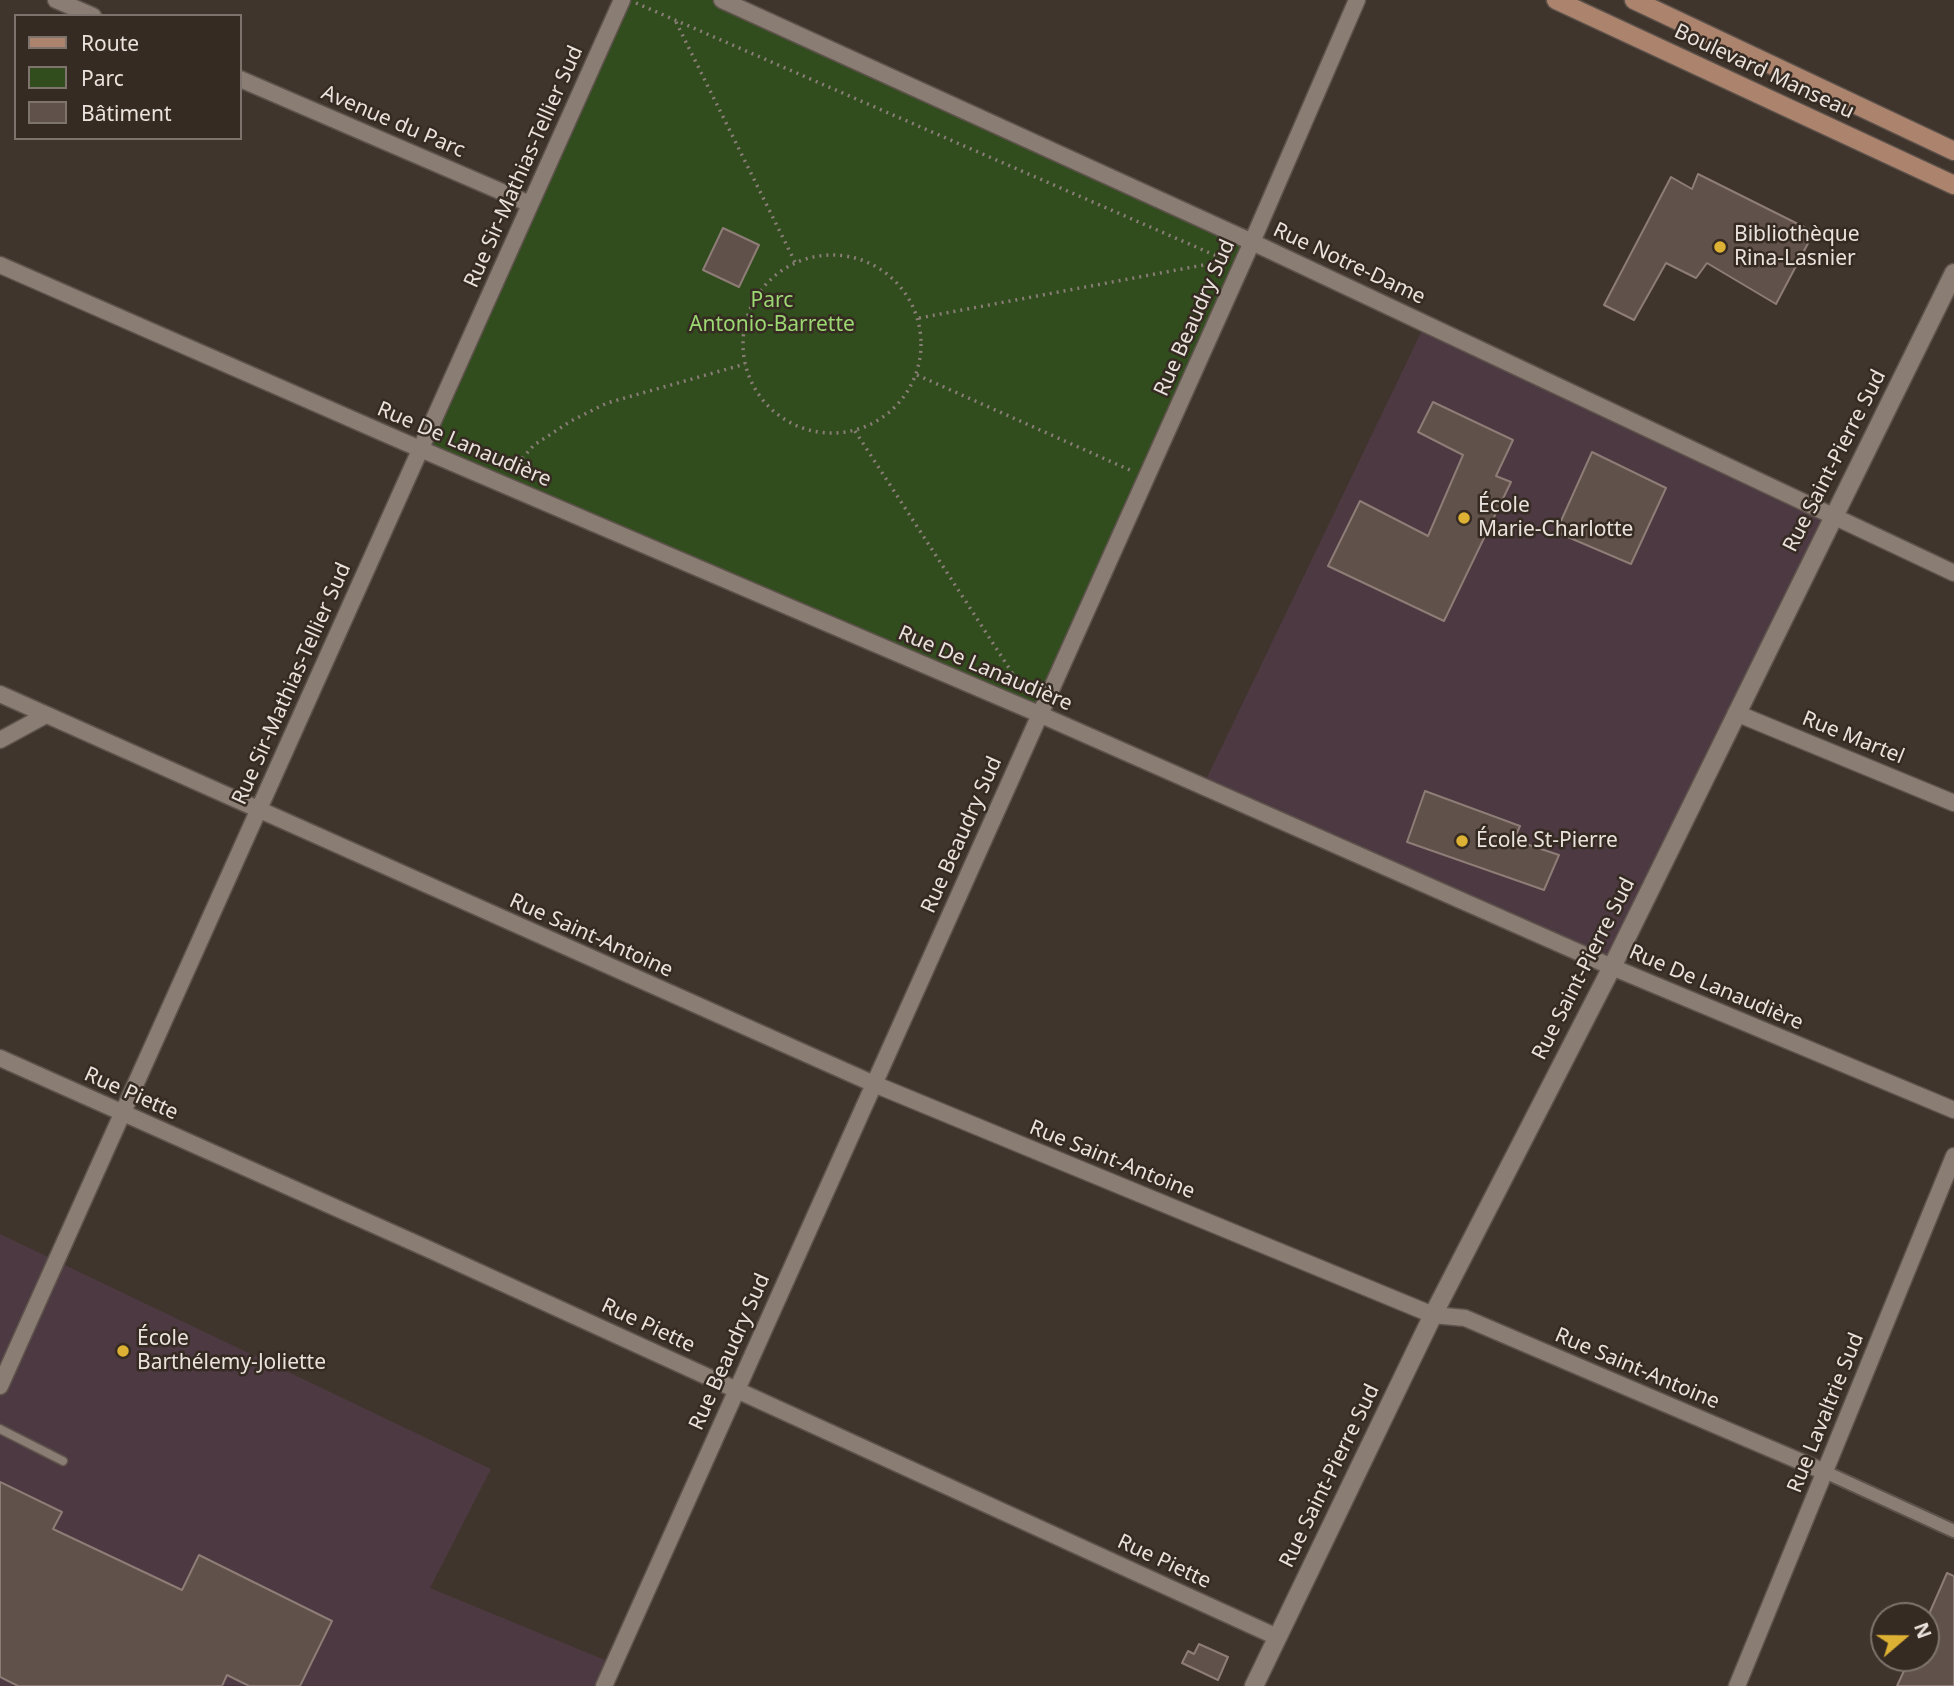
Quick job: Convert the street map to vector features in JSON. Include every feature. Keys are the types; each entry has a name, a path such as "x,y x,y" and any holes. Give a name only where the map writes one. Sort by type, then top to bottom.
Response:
{"main road":[{"name":"Boulevard Manseau","path":"1556,0 1954,185"},
{"name":"Boulevard Manseau","path":"1634,0 1954,151"}],"street":[{"path":"56,0 88,14"},
{"name":"Rue Sir-Mathias-Tellier Sud","path":"0,1386 622,0"},
{"name":"Rue Notre-Dame","path":"722,0 1252,242 1954,573"},
{"name":"Rue Beaudry Sud","path":"604,1686 1146,477 1234,263 1252,242 1357,0"},
{"name":"Avenue du Parc","path":"242,80 530,204"},
{"name":"Rue De Lanaudière","path":"0,265 419,449 1039,714 1612,967 1954,1110"},
{"name":"Rue Saint-Pierre Sud","path":"1254,1686 1433,1315 1612,967 1954,273"},
{"name":"Rue Saint-Antoine","path":"0,694 874,1084 1433,1315 1465,1318 1825,1472 1954,1531"},
{"name":"Rue Martel","path":"1736,713 1954,803"},
{"path":"0,740 46,715"},
{"name":"Rue Piette","path":"0,1058 1277,1637"},
{"name":"Rue Lavaltrie Sud","path":"1737,1686 1954,1156"}],"lane":[{"path":"0,1429 63,1461"}],"path":[{"path":"628,0 1234,263"},
{"path":"675,20 795,262"},
{"path":"824,254 855,257 883,269 905,291 918,318 922,346 917,375 903,400 882,419 855,431 827,434 799,428 775,413 756,391 745,364 743,334 751,304 769,279 795,262 824,254"},
{"path":"918,318 1234,263"},
{"path":"500,484 534,446 571,421 607,403 745,364"},
{"path":"917,375 1146,477"},
{"path":"855,431 1039,714"}],"shaded area":[{"path":"1426,322 1833,514 1612,967 1200,792"},
{"name":"École Barthélemy-Joliette","path":"0,1234 491,1469 430,1588 605,1660 594,1686 0,1686"}],"green space":[{"name":"Parc Antonio-Barrette","path":"622,0 722,0 1252,242 1039,714 419,449"}],"building":[{"name":"Bibliothèque Rina-Lasnier","path":"1698,174 1814,232 1776,304 1707,263 1696,278 1666,263 1634,320 1604,305 1671,177 1692,189"},
{"path":"723,228 759,245 739,287 703,270"},
{"name":"École Marie-Charlotte","path":"1433,402 1513,440 1496,476 1511,482 1444,621 1328,566 1360,501 1428,536 1463,455 1418,432"},
{"path":"1592,452 1666,488 1631,564 1556,532"},
{"name":"École St-Pierre","path":"1425,791 1520,826 1514,840 1559,855 1544,890 1407,842"},
{"path":"0,1482 62,1512 53,1529 182,1590 199,1555 332,1621 300,1686 249,1686 227,1675 222,1686 18,1686 0,1677"},
{"path":"1947,1573 1954,1576 1954,1686 1897,1686 1904,1672 1940,1672 1940,1602 1934,1602"},
{"path":"1199,1644 1228,1657 1218,1680 1182,1663 1188,1651 1194,1654"}],"place":[{"name":"Bibliothèque Rina-Lasnier","path":"1720,247"},
{"name":"École Marie-Charlotte","path":"1464,518"},
{"name":"École St-Pierre","path":"1462,841"},
{"name":"École Barthélemy-Joliette","path":"123,1351"}]}
